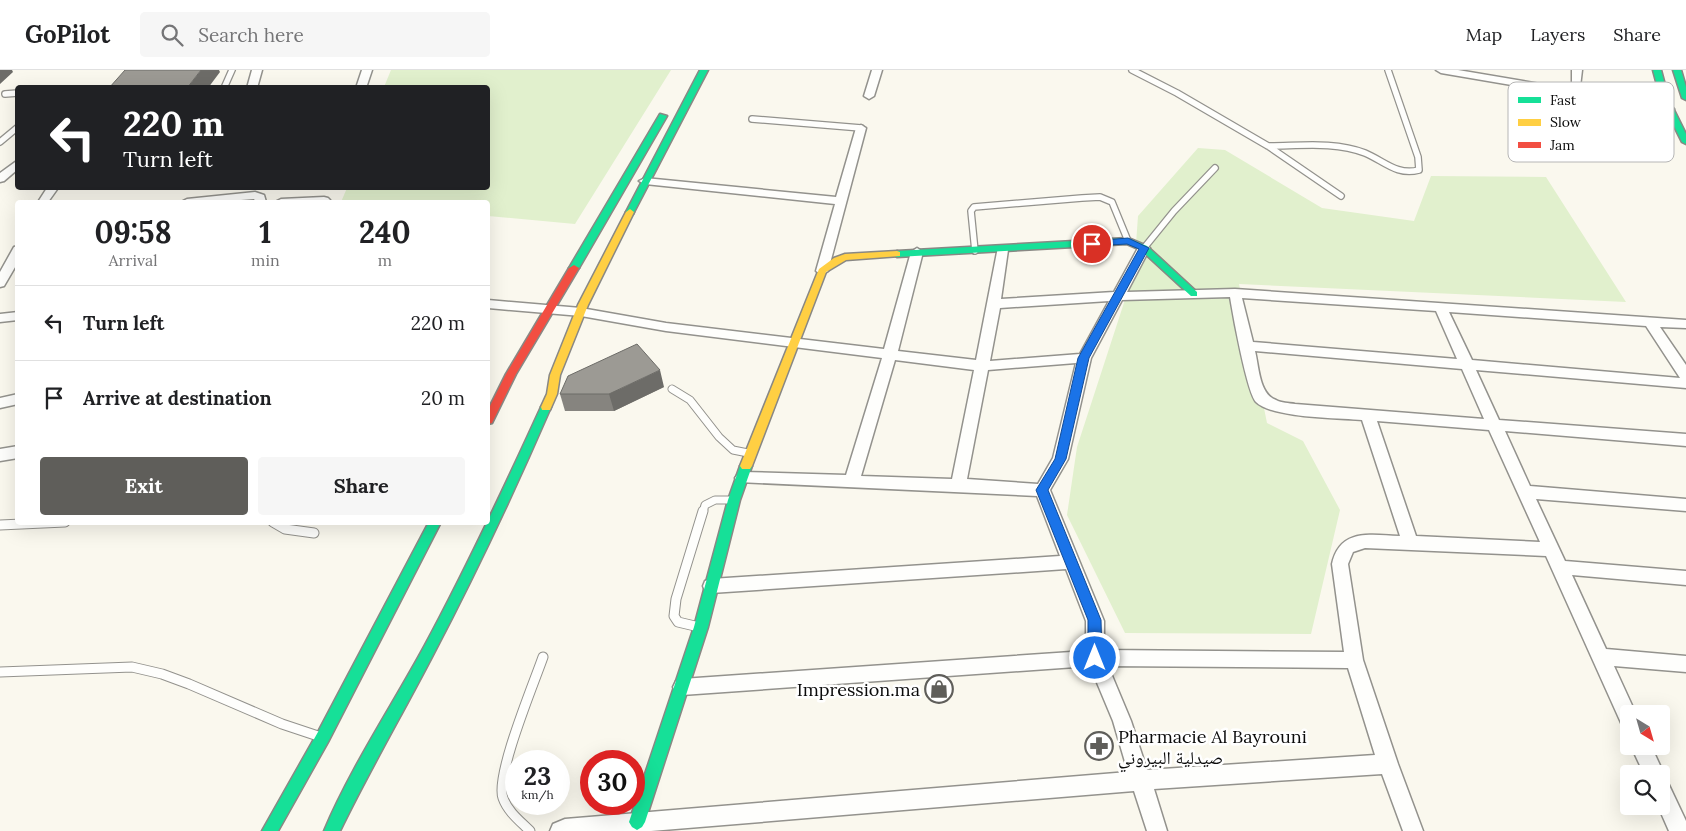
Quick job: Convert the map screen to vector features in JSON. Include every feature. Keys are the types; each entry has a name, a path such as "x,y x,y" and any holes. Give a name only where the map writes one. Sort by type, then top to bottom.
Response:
{"street":[{"path":"253,85 257,70"},
{"path":"362,85 367,70"},
{"path":"332,831 349,796 443,624 508,493 552,394 555,375 581,312 645,180 704,70"},
{"path":"869,96 877,70"},
{"path":"1441,70 1526,82"},
{"path":"1505,70 1547,82"},
{"path":"1657,70 1661,82"},
{"path":"1677,70 1686,98"},
{"path":"490,416 511,374 670,104"},
{"path":"1674,118 1686,142"},
{"path":"638,822 701,627 734,500 792,343 822,271 861,128"},
{"path":"0,179 15,168"},
{"path":"645,180 841,201"},
{"path":"206,200 255,195 260,197 261,200"},
{"path":"822,271 837,260 846,257 917,252 1002,250 1128,241 1144,248 1194,294"},
{"path":"1042,490 1060,459 1084,358 1144,248"},
{"path":"958,485 994,304 1002,250"},
{"path":"852,480 890,354 917,252"},
{"path":"0,282 15,255"},
{"path":"994,304 1117,296 1235,292 1686,324"},
{"path":"1235,292 1256,386 1262,398 1272,404 1294,409 1368,416 1686,440"},
{"path":"490,304 581,312 666,327 982,366 1084,358"},
{"path":"1440,306 1622,705"},
{"path":"0,318 15,316"},
{"path":"1650,322 1686,376"},
{"path":"1246,346 1686,383"},
{"path":"0,403 15,400"},
{"path":"1368,416 1410,543"},
{"path":"0,455 15,452"},
{"path":"742,478 852,480 1042,490"},
{"path":"1042,490 1094,620 1095,658 1122,721 1157,831"},
{"path":"1525,492 1686,505"},
{"path":"270,831 323,737 433,525"},
{"path":"1413,831 1388,764 1354,660 1340,564 1341,555 1345,548 1354,542 1365,541 1551,549"},
{"path":"711,586 1072,562"},
{"path":"1559,567 1686,578"},
{"path":"1600,657 1686,664"},
{"path":"682,687 1095,658 1354,660"},
{"path":"560,831 638,822 1277,770 1388,764"},
{"path":"1670,809 1680,831"}],"lane":[{"path":"225,85 232,70"},
{"path":"1132,70 1177,93 1268,146 1341,196"},
{"path":"1268,146 1349,148 1394,168 1410,171 1419,170 1418,157 1388,70"},
{"path":"5,94 15,93"},
{"path":"752,119 861,128"},
{"path":"0,142 15,130"},
{"path":"1144,248 1174,211 1215,168"},
{"path":"975,251 971,210 974,206 1082,198 1100,197 1112,202 1128,241"},
{"path":"672,389 690,400 719,437 733,450 750,453"},
{"path":"701,627 689,626 678,622 674,616 676,599 705,505 717,499 734,500"},
{"path":"0,525 15,524"},
{"path":"279,525 286,529 314,533"},
{"path":"530,831 510,811 502,797 502,772 543,658"},
{"path":"0,672 132,667 162,674 282,724 323,737"}],"green space":[{"path":"391,70 671,70 575,224 490,216 490,200 342,200 346,190 490,190 490,85 385,85"},
{"path":"1198,148 1225,150 1322,208 1414,221 1431,176 1546,177 1626,302 1239,284 1267,423 1303,441 1340,510 1311,634 1125,633 1067,515 1077,447 1134,272 1138,216"}],"building":[{"path":"125,70 201,70 189,85 112,85"},
{"path":"637,344 660,370 609,394 560,394 568,376"}],"traffic: fast":[{"path":"630,212 704,70"},
{"path":"1657,70 1660,82"},
{"path":"1677,70 1686,98"},
{"path":"574,268 663,116"},
{"path":"1674,118 1686,142"},
{"path":"897,254 1128,241 1144,248 1194,294"},
{"path":"332,831 457,596 522,462 546,407"},
{"path":"637,822 701,627 734,500 746,466"},
{"path":"270,831 323,737 433,525"}],"traffic: slow":[{"path":"546,407 552,394 555,375 583,305 630,212"},
{"path":"746,466 822,271 837,260 845,257 897,254"}],"traffic: jam":[{"path":"490,416 511,374 574,268"}],"place":[{"name":"Impression.ma","path":"939,689"},
{"name":"Pharmacie Al Bayrouni صيدلية البيروني","path":"1099,746"}],"route":[{"path":"1092,244 1128,241 1144,248 1084,358 1060,459 1042,490 1094,620 1095,658"}]}
